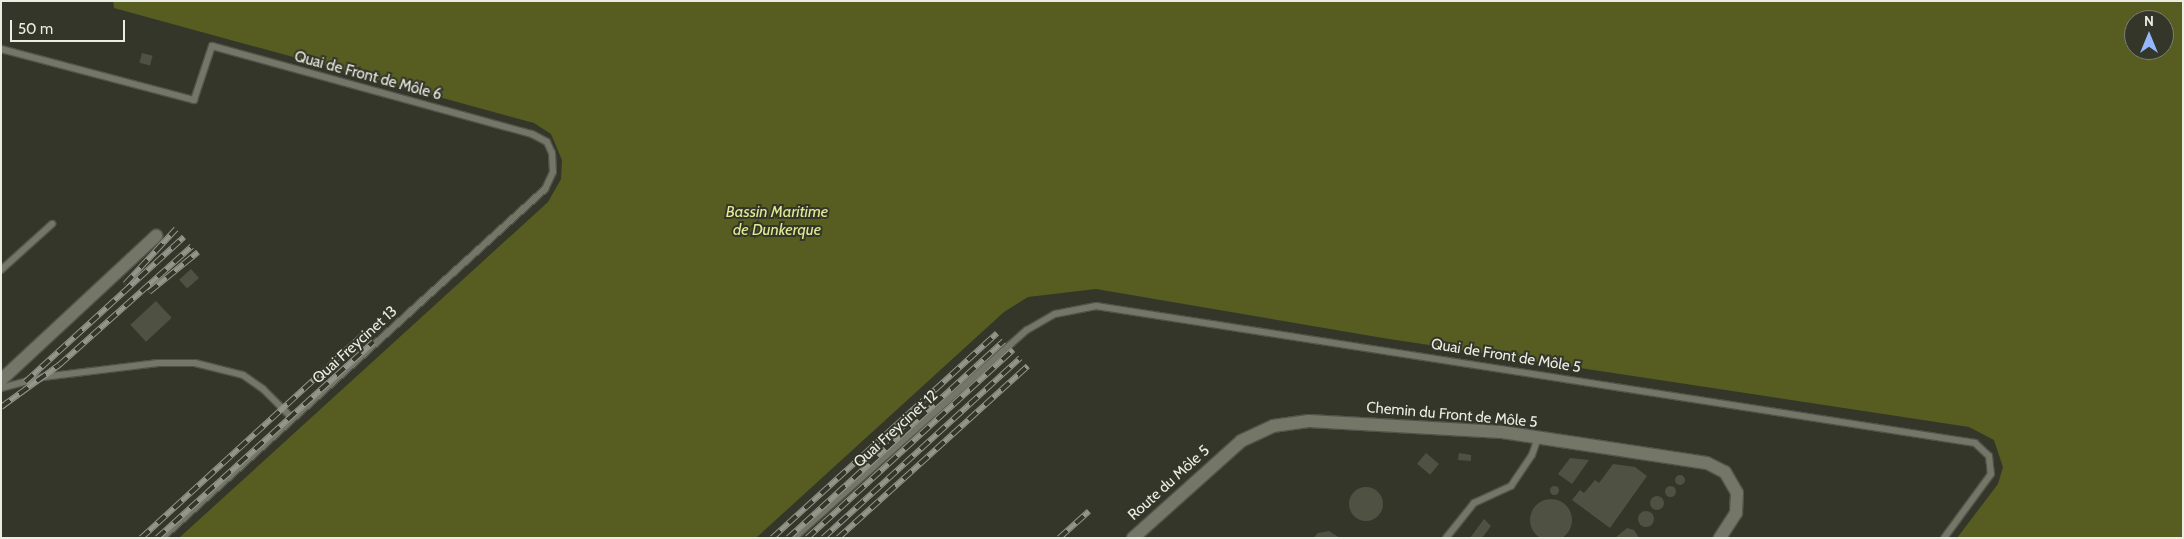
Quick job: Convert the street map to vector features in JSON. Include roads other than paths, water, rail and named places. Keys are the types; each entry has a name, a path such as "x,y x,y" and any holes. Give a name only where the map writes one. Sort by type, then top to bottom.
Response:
{"street":[{"path":"1,380 156,236"},
{"name":"Chemin du Front de Môle 5","path":"1228,452 1264,429 1309,420 1489,431 1707,463 1720,468 1733,482 1737,507 1720,538"},
{"name":"Route du Môle 5","path":"1133,538 1228,452"}],"lane":[{"name":"Quai de Front de Môle 6","path":"1,49 194,100 212,46 532,134 547,142 554,165"},
{"name":"Quai Freycinet 13","path":"162,538 545,189 554,165"},
{"path":"1,270 52,224"},
{"name":"Quai de Front de Môle 5","path":"1016,339 1040,321 1066,310 1111,308 1965,440 1980,445 1991,461 1987,481 1944,538"},
{"name":"Quai Freycinet 12","path":"794,538 1016,339"},
{"path":"1,388 43,377 158,363 196,363 244,375 263,389 293,418"},
{"path":"1446,538 1474,503 1511,486 1532,455 1538,438"}],"water":[{"name":"Bassin Maritime de Dunkerque","path":"113,1 2183,1 2183,538 1957,538 1998,484 2003,467 1994,440 1969,427 1383,338 1096,289 1028,297 1004,312 756,538 179,538 548,202 561,179 562,160 551,134 534,123 114,8"}],"railway":[{"path":"125,284 176,229"},
{"path":"25,382 184,237"},
{"path":"1,407 59,365 192,246"},
{"path":"149,292 198,252"},
{"path":"772,538 997,333"},
{"path":"141,538 364,334"},
{"path":"788,538 1004,341"},
{"path":"157,538 373,342"},
{"path":"807,538 1013,350"},
{"path":"823,538 1020,358"},
{"path":"838,538 1028,366"},
{"path":"1059,538 1089,511"}]}
